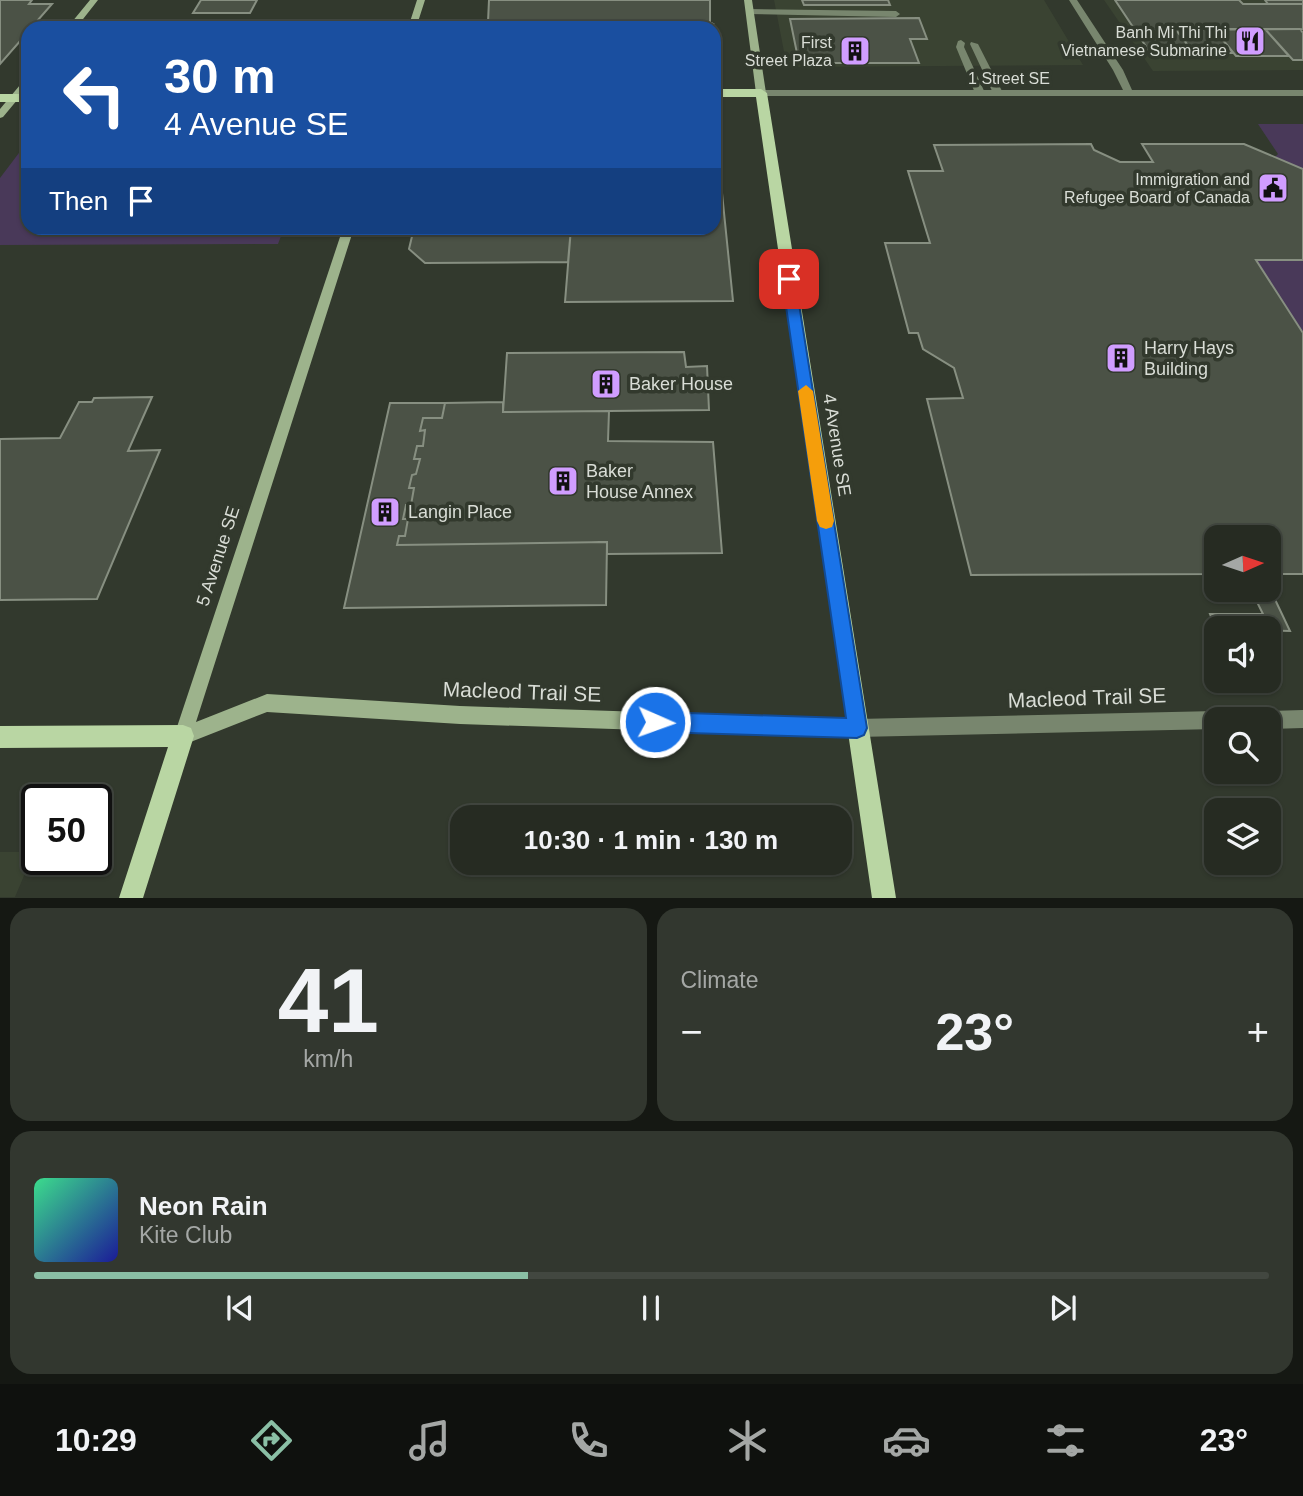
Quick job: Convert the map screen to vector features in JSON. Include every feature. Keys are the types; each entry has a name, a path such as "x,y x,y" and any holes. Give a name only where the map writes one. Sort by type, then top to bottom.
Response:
{"main road":[{"path":"77,21 94,0"},
{"path":"414,21 421,0"},
{"name":"4 Avenue SE","path":"748,0 884,898"},
{"path":"0,116 21,90"},
{"name":"1 Street SE","path":"721,93 761,93"},
{"path":"0,98 21,98"},
{"name":"5 Avenue SE","path":"131,898 346,235"},
{"name":"Macleod Trail SE","path":"0,737 183,736 267,703 460,715 857,728"}],"street":[{"path":"1073,0 1118,70 1129,93"},
{"path":"749,12 896,15"},
{"path":"961,43 960,47 980,93"},
{"path":"974,44 998,93"},
{"name":"1 Street SE","path":"761,93 1303,93"},
{"path":"1281,720 1303,719"},
{"name":"Macleod Trail SE","path":"857,728 932,729 1104,721 1204,720"}],"shaded area":[{"path":"774,0 1044,0 1083,65 787,67"},
{"path":"1104,0 1303,0 1303,70 1153,71"},
{"path":"1258,124 1303,124 1303,169 1275,157 1278,154"},
{"path":"21,150 21,235 281,235 278,244 0,245 0,178"},
{"path":"1256,260 1303,260 1303,333"},
{"path":"0,852 21,852 21,875 24,875 15,897 0,897"}],"building":[{"path":"0,0 32,0 29,4 52,4 37,21 21,21 21,40 0,64"},
{"path":"201,0 257,0 250,13 193,13"},
{"path":"489,0 710,0 710,21 488,21"},
{"path":"802,0 888,0 890,5 804,5"},
{"path":"1115,0 1239,0 1243,4 1303,4 1303,29 1135,30"},
{"path":"1265,0 1303,0 1303,4 1268,4"},
{"name":"First Street Plaza","path":"919,18 927,39 910,39 919,63 799,63 790,19"},
{"path":"310,20 377,20 377,21"},
{"path":"1214,29 1233,53 1194,53 1176,30"},
{"name":"Banh Mi Thi Thi Vietnamese Submarine","path":"1214,29 1265,29 1289,56 1236,56"},
{"path":"1265,29 1300,29 1303,33 1303,60 1293,60"},
{"path":"1135,30 1176,30 1194,53 1151,54"},
{"name":"Harry Hays Building","path":"1091,144 1094,150 1120,162 1153,162 1142,144 1244,144 1303,169 1303,260 1256,260 1303,333 1303,574 1281,574 1281,525 1204,525 1204,574 971,575 927,399 963,398 954,368 923,349 918,333 909,333 885,243 930,243 908,171 943,171 934,145"},
{"path":"721,183 733,301 565,302 570,235 721,235"},
{"path":"412,235 570,235 568,262 425,263 409,249"},
{"name":"Baker House","path":"684,352 686,367 707,366 709,410 503,412 507,353"},
{"path":"152,397 128,451 160,450 97,599 0,600 0,439 60,438 79,402 92,402 94,398"},
{"name":"Baker House Annex","path":"503,402 503,412 609,411 608,441 713,442 722,553 607,554 607,542 397,545 399,536 405,536 408,519 403,519 406,505 411,505 414,488 409,488 420,459 414,459 417,446 423,446 425,430 420,431 423,418 442,418 445,403"},
{"name":"Langin Place","path":"390,403 445,403 442,418 423,418 420,431 425,430 423,446 417,446 414,459 420,459 409,488 414,488 411,505 406,505 403,519 408,519 405,536 399,536 397,545 607,542 606,605 344,608"},
{"path":"1257,602 1276,602 1290,631 1281,631 1281,616 1210,614 1263,614"}],"slow traffic":[{"path":"806,391 826,521"}],"place":[{"name":"Banh Mi Thi Thi Vietnamese Submarine","path":"1250,41"},
{"name":"First Street Plaza","path":"855,51"},
{"name":"Immigration and Refugee Board of Canada","path":"1273,188"},
{"name":"Harry Hays Building","path":"1121,358"},
{"name":"Baker House","path":"606,384"},
{"name":"Baker House Annex","path":"563,481"},
{"name":"Langin Place","path":"385,512"}],"route":[{"path":"655,722 857,728 789,279"}]}
